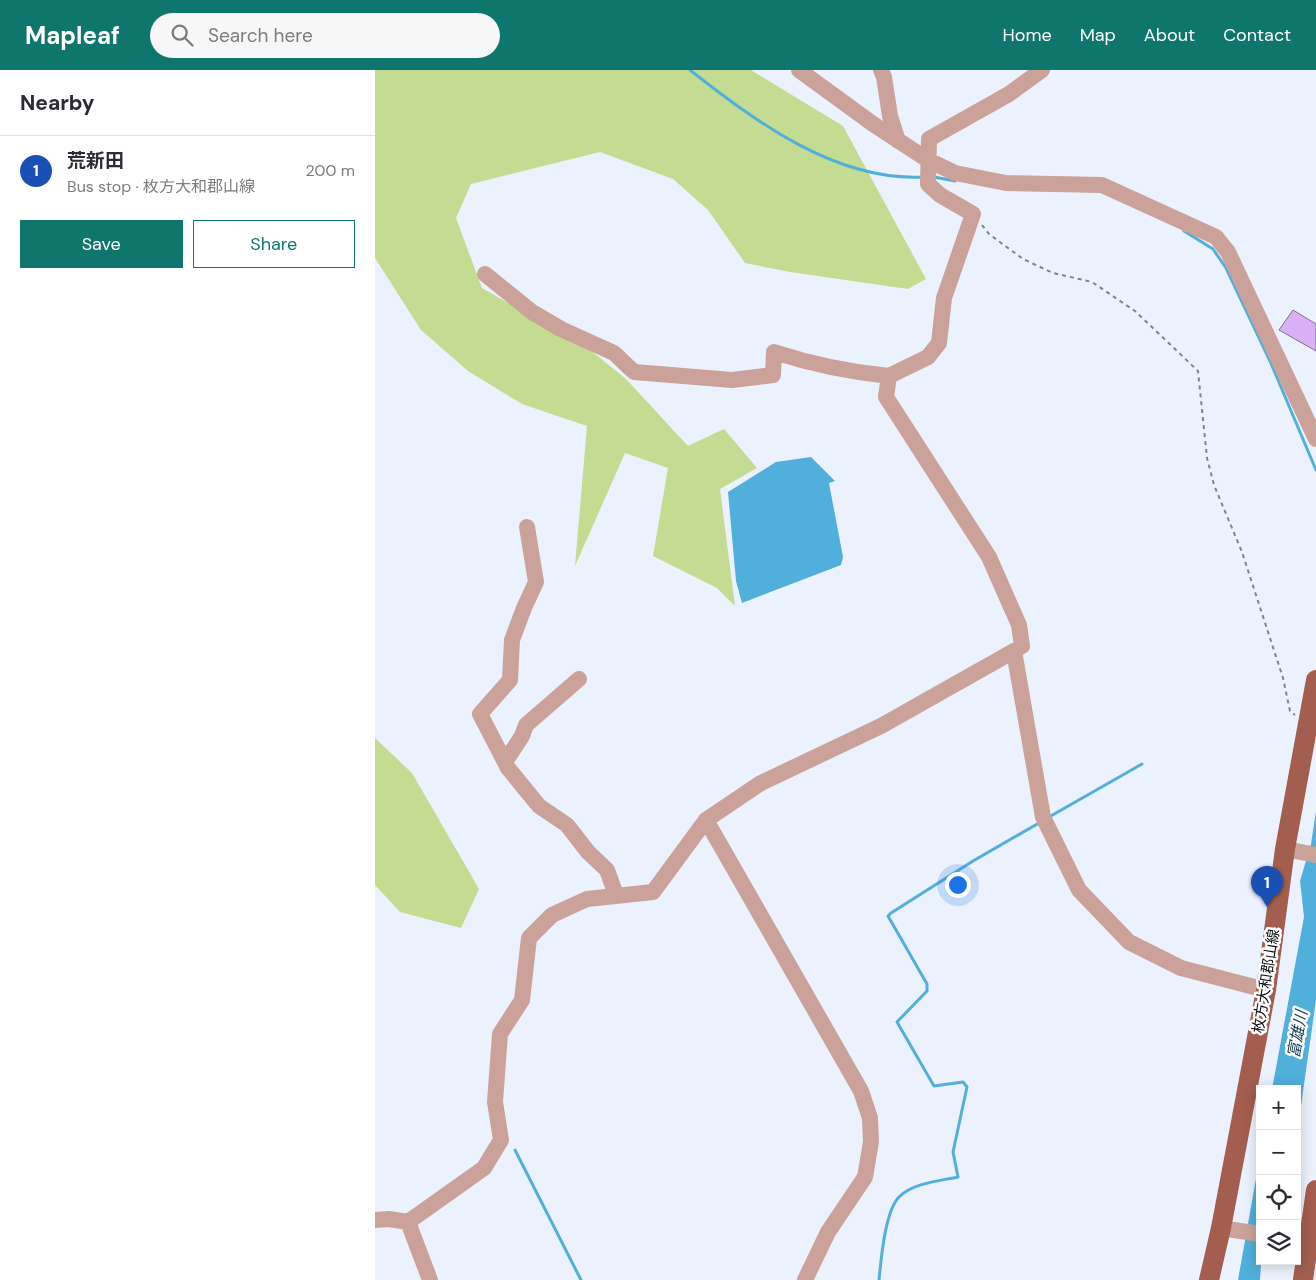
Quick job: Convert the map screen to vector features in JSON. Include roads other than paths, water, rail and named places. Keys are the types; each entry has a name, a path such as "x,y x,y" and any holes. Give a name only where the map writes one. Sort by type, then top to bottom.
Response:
{"main road":[{"name":"枚方大和郡山線","path":"1209,1280 1225,1228 1292,851 1316,680"},
{"path":"1303,1280 1305,1244 1315,1198"}],"street":[{"path":"799,70 898,141 927,160 955,173 1006,183 1102,185 1216,237 1228,252 1316,439"},
{"path":"881,70 884,77 889,116 898,141"},
{"path":"485,274 532,312 561,329 614,353 634,372 731,380 773,375 774,352 798,360 846,370 889,376 928,357 939,343 944,298 973,214 940,195 928,184 927,160 929,139 1009,94 1042,70"},
{"path":"375,1220 389,1219 408,1222 484,1168 501,1140 495,1102 500,1034 522,1000 529,938 552,915 587,899 653,892 706,820 761,784 881,726 1022,646 1019,626 989,556 886,396 889,376"},
{"path":"527,526 536,582 512,640 510,680 480,714 508,768 539,806 567,825 588,852 607,870 616,896"},
{"path":"1014,651 1043,817 1079,890 1129,942 1181,968 1266,990"},
{"path":"505,762 522,736 526,725 579,679"},
{"path":"706,820 861,1091 870,1118 871,1142 865,1177 828,1232 805,1280"},
{"path":"1292,851 1316,855"},
{"path":"408,1222 430,1280"},
{"path":"1225,1228 1256,1233"}],"water":[{"path":"811,457 835,481 829,483 843,557 841,565 742,603 736,581 728,492 776,462"},
{"name":"富雄川","path":"1316,811 1316,1000 1301,1106 1301,1085 1273,1085 1304,917 1300,881 1311,844"},
{"path":"1256,1179 1256,1265 1261,1265 1260,1280 1238,1280"}],"waterway":[{"path":"690,70 741,109 769,127 827,158 858,169 890,176 922,177"},
{"path":"934,177 955,181"},
{"path":"1184,231 1213,249 1226,268 1270,361 1316,470"},
{"path":"1049,817 1142,764"},
{"path":"879,1280 887,1224 890,1213 899,1197 919,1186 958,1177 953,1152 967,1087 963,1082 934,1086 897,1022 927,991 927,984 888,916 973,861 1039,823"},
{"path":"515,1150 581,1280"}],"place":[{"name":"荒新田","path":"1267,907"}]}
